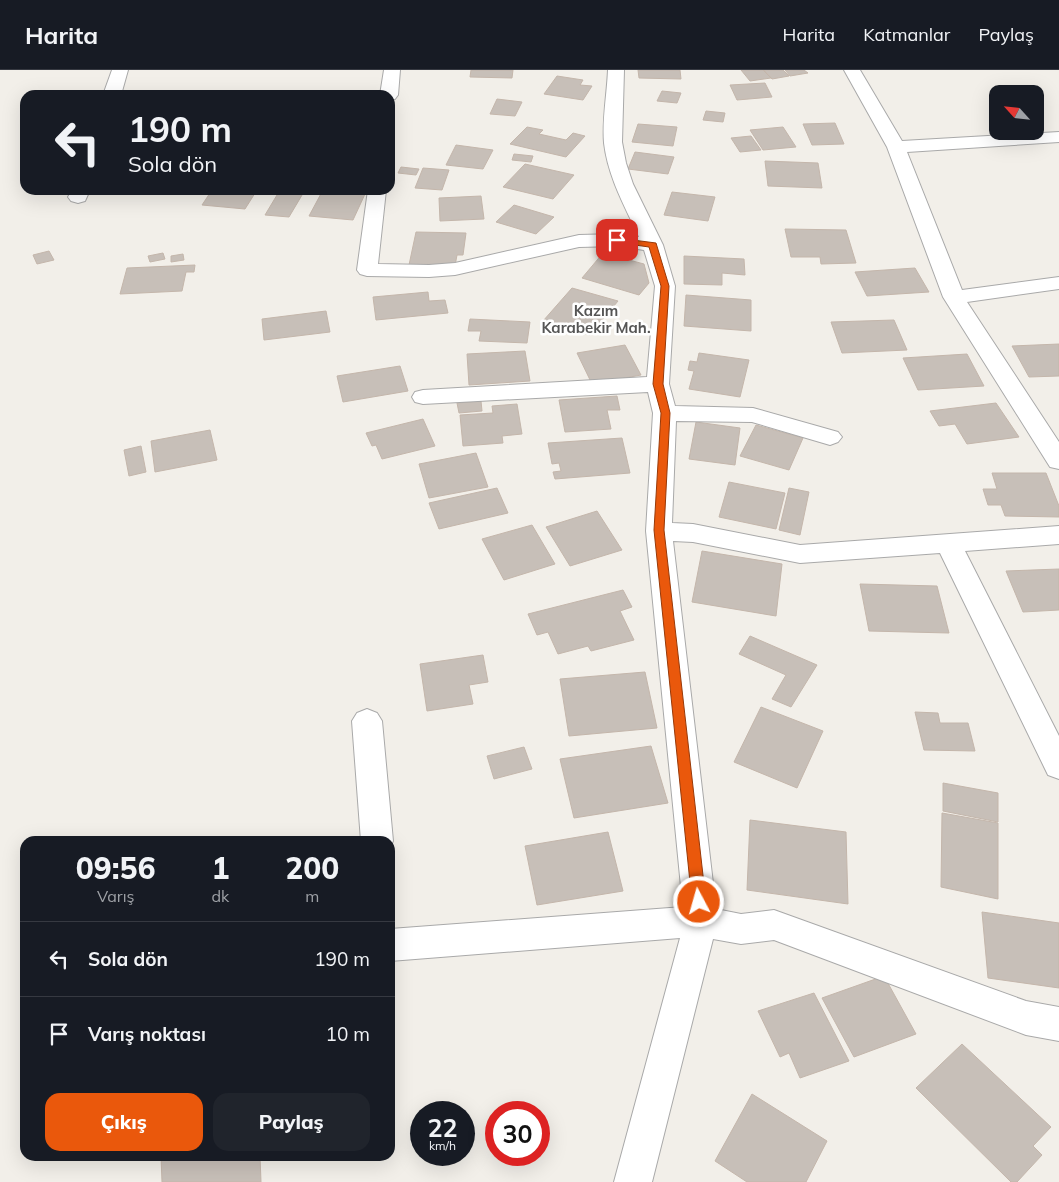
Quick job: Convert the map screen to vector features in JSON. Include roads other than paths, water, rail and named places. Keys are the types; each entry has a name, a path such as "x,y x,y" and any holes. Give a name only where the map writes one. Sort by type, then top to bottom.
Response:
{"street":[{"path":"114,90 120,70"},
{"path":"390,90 392,70"},
{"path":"616,70 613,142 617,163 624,184 653,245 665,286 658,384 665,413 659,530 701,921 633,1182"},
{"path":"852,70 896,147 954,297 1055,449"},
{"path":"896,147 1059,137"},
{"path":"376,195 367,270 429,271 455,269 579,241 617,240 653,245"},
{"path":"954,297 1059,283"},
{"path":"423,397 658,384"},
{"path":"665,413 753,415 830,437"},
{"path":"659,530 693,533 800,554 1059,535"},
{"path":"948,543 1059,766"},
{"path":"367,721 377,836"},
{"path":"395,945 701,921 741,929 774,925 1026,1018 1059,1024"}],"district":[{"name":"Kazım Karabekir Mah.","path":"596,320"}]}
